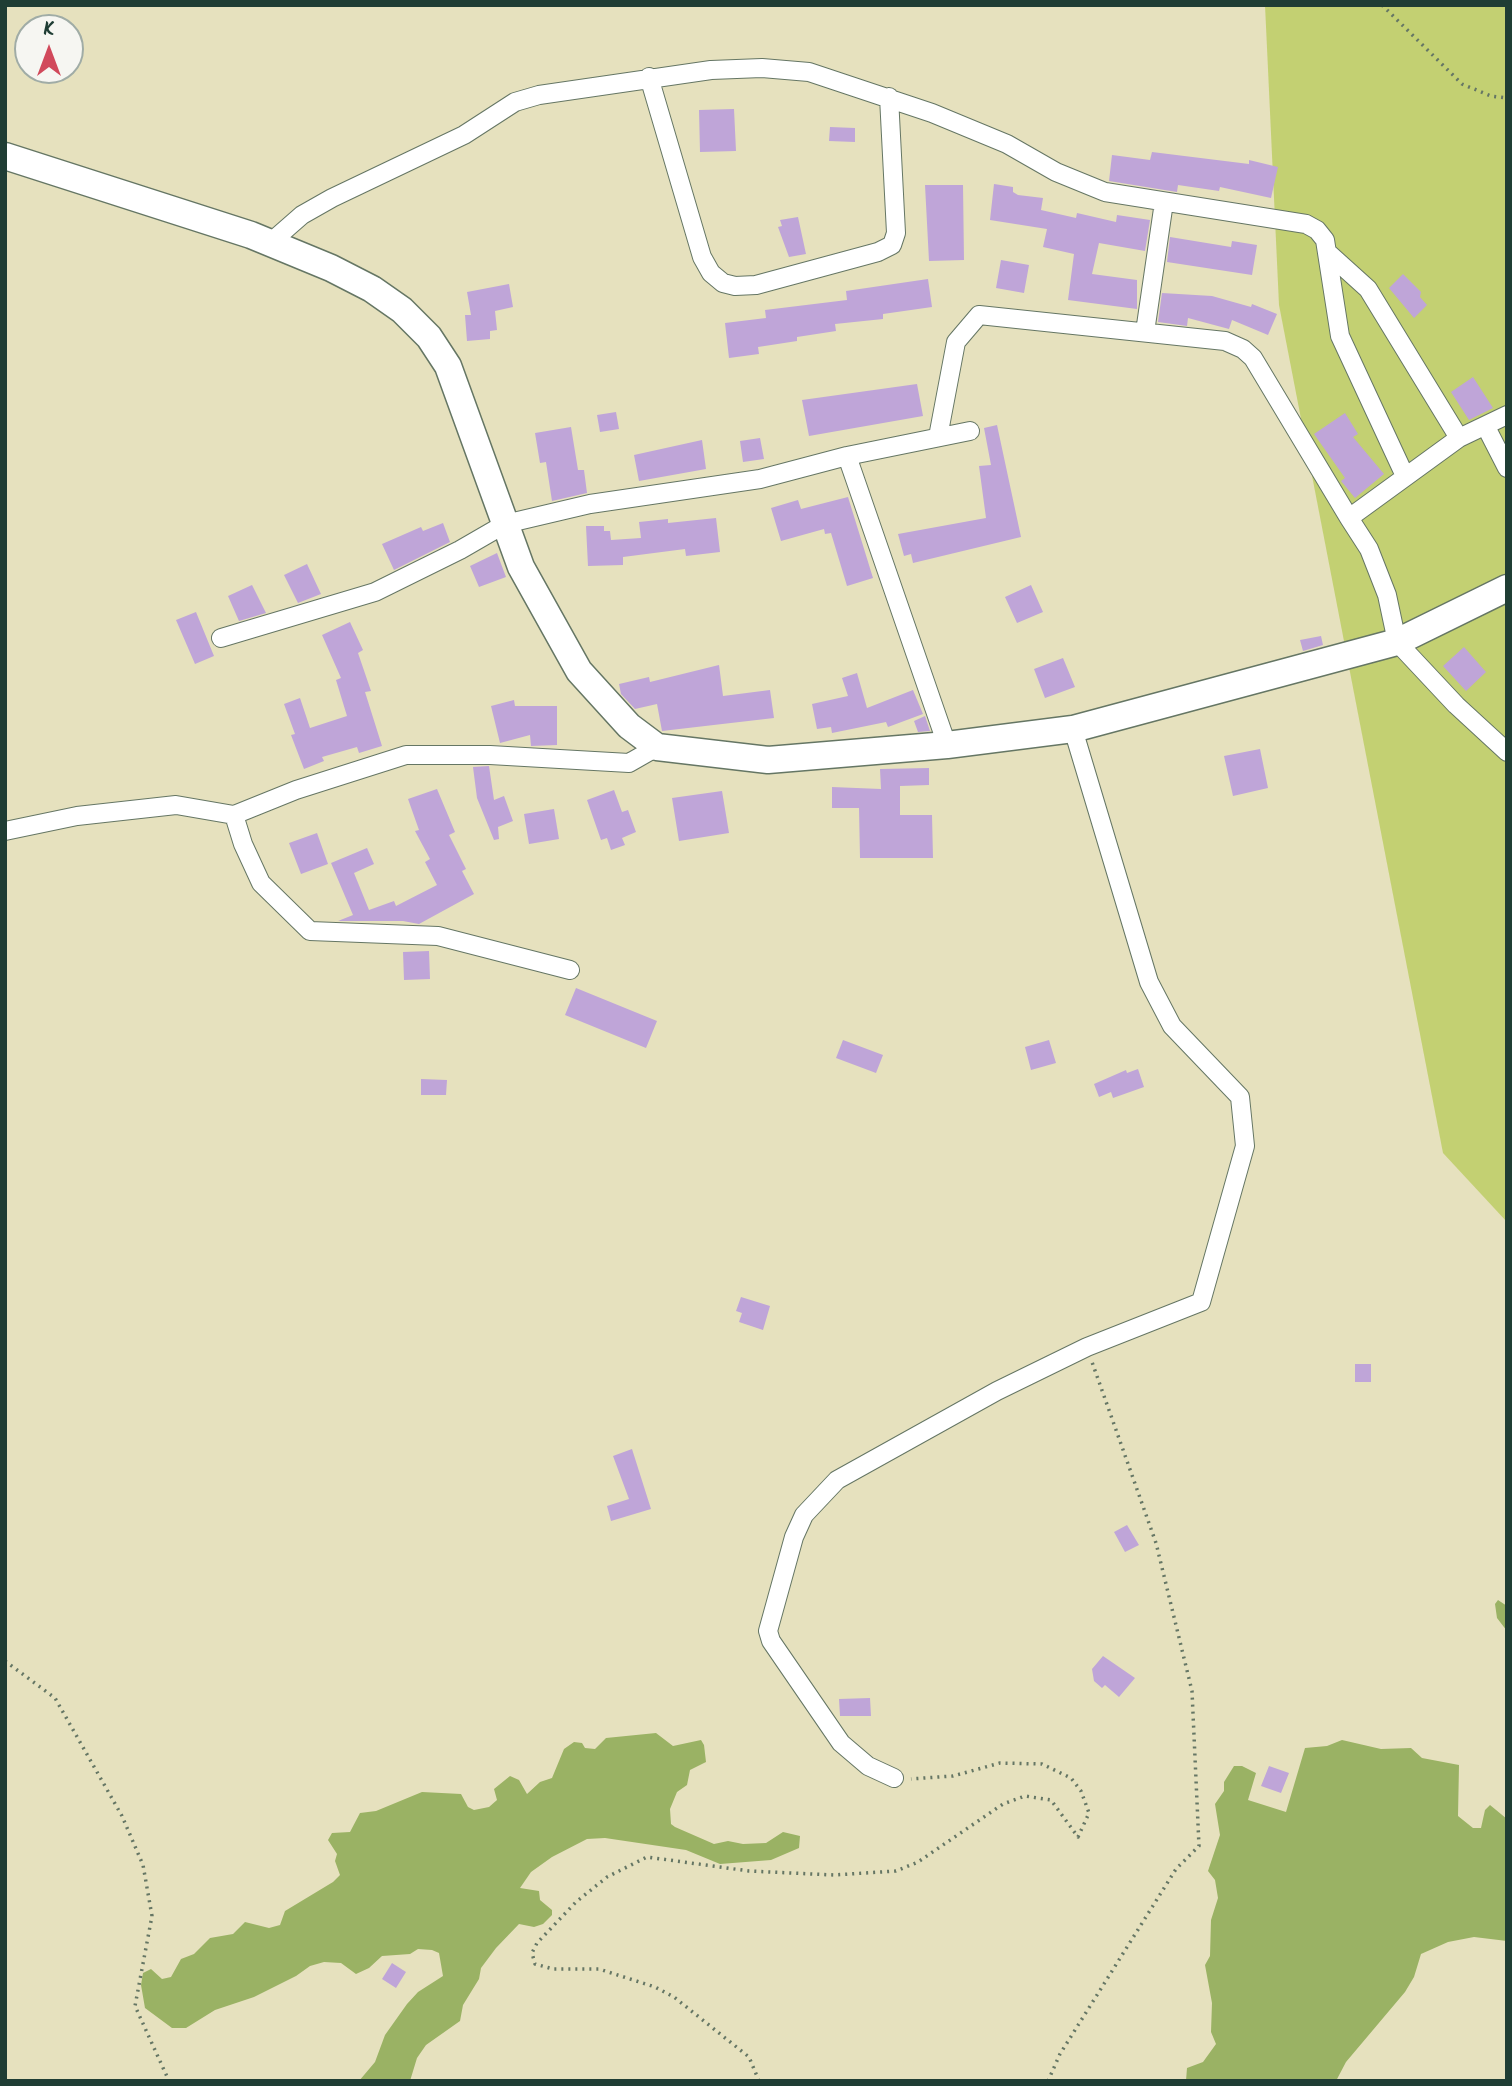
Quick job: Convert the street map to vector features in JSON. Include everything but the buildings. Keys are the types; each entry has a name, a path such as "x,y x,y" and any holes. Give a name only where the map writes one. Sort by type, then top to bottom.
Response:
{"street":[{"path":"270,243 302,215 331,198 464,135 515,103 539,95 711,69 762,68 809,72 889,97 1007,144 1056,172 1093,188 1306,224 1317,230 1325,240 1340,336 1405,476"},
{"path":"649,77 702,257 711,273 723,283 735,286 756,285 878,252 892,245 896,233 889,97"},
{"path":"5,156 270,243 372,289 402,310 429,337 448,366 522,567 579,671 629,726 657,747 768,760 947,745 1073,729 1397,642 1507,589"},
{"path":"1145,332 1164,202"},
{"path":"1327,252 1368,289 1459,438"},
{"path":"938,437 956,342 979,315 1225,341 1243,349 1253,358 1369,549 1387,595 1397,642 1507,752"},
{"path":"1349,518 1459,438 1507,415"},
{"path":"1486,427 1507,468"},
{"path":"221,638 375,592 460,550 505,524 590,504 760,480 848,456 970,431"},
{"path":"848,456 947,745"},
{"path":"894,1778 868,1766 841,1743 771,1641 768,1631 794,1537 804,1515 837,1480 997,1391 1087,1347 1201,1302 1245,1146 1240,1097 1172,1026 1149,982 1073,729"},
{"path":"5,831 77,816 176,805 234,815 296,790 406,755 490,755 629,763 657,747"},
{"path":"234,815 243,844 261,883 310,931 438,936 570,970"}],"path":[{"path":"1382,5 1462,83 1482,93 1507,98"},
{"path":"1048,2081 1060,2054 1176,1869 1199,1846 1192,1691 1156,1543 1087,1347"},
{"path":"5,1661 55,1698 122,1816 143,1865 152,1916 135,2006 169,2081"},
{"path":"759,2081 749,2057 674,1997 655,1987 599,1969 553,1969 535,1964 532,1953 537,1943 576,1902 607,1877 647,1857 749,1871 834,1875 896,1871 918,1862 1003,1804 1025,1796 1051,1800 1078,1837 1089,1813 1081,1791 1071,1778 1042,1764 1000,1763 953,1776 894,1778"}],"green space":[{"path":"1265,5 1507,5 1507,1222 1443,1153 1279,305"},
{"path":"1498,1600 1507,1606 1507,1631 1497,1618 1495,1604"},
{"path":"656,1733 673,1746 701,1740 704,1745 706,1762 690,1770 687,1785 677,1792 670,1809 671,1824 714,1844 728,1841 743,1844 766,1843 783,1832 800,1836 799,1848 771,1860 720,1864 686,1850 605,1838 587,1839 552,1857 531,1872 520,1888 539,1891 540,1900 552,1910 552,1915 543,1924 534,1927 519,1924 496,1948 481,1968 479,1979 463,2005 460,2021 426,2045 417,2058 410,2081 359,2081 375,2062 385,2035 407,2004 418,1992 443,1976 439,1953 432,1950 418,1949 410,1954 382,1956 369,1968 356,1974 341,1963 324,1962 310,1966 254,1997 215,2010 186,2028 172,2028 145,2008 141,1985 143,1973 151,1969 162,1979 171,1977 181,1959 194,1954 210,1938 233,1934 245,1922 269,1928 280,1925 285,1911 333,1882 340,1875 335,1861 337,1854 328,1840 332,1833 350,1832 360,1813 376,1811 422,1792 461,1794 468,1807 474,1810 489,1807 497,1800 494,1789 510,1776 519,1780 527,1794 540,1782 552,1778 564,1749 574,1742 582,1743 585,1748 595,1749 606,1738"},
{"path":"1342,1740 1381,1749 1411,1748 1422,1758 1459,1765 1458,1816 1473,1828 1481,1828 1485,1810 1490,1805 1507,1819 1507,1941 1474,1937 1448,1942 1421,1954 1414,1977 1405,1992 1346,2062 1336,2081 1186,2081 1187,2068 1203,2062 1216,2044 1211,2032 1212,2003 1205,1965 1210,1956 1211,1920 1218,1898 1215,1880 1208,1871 1220,1835 1215,1804 1224,1791 1224,1782 1234,1766 1242,1766 1256,1773 1248,1800 1286,1812 1305,1748 1327,1746"}]}
